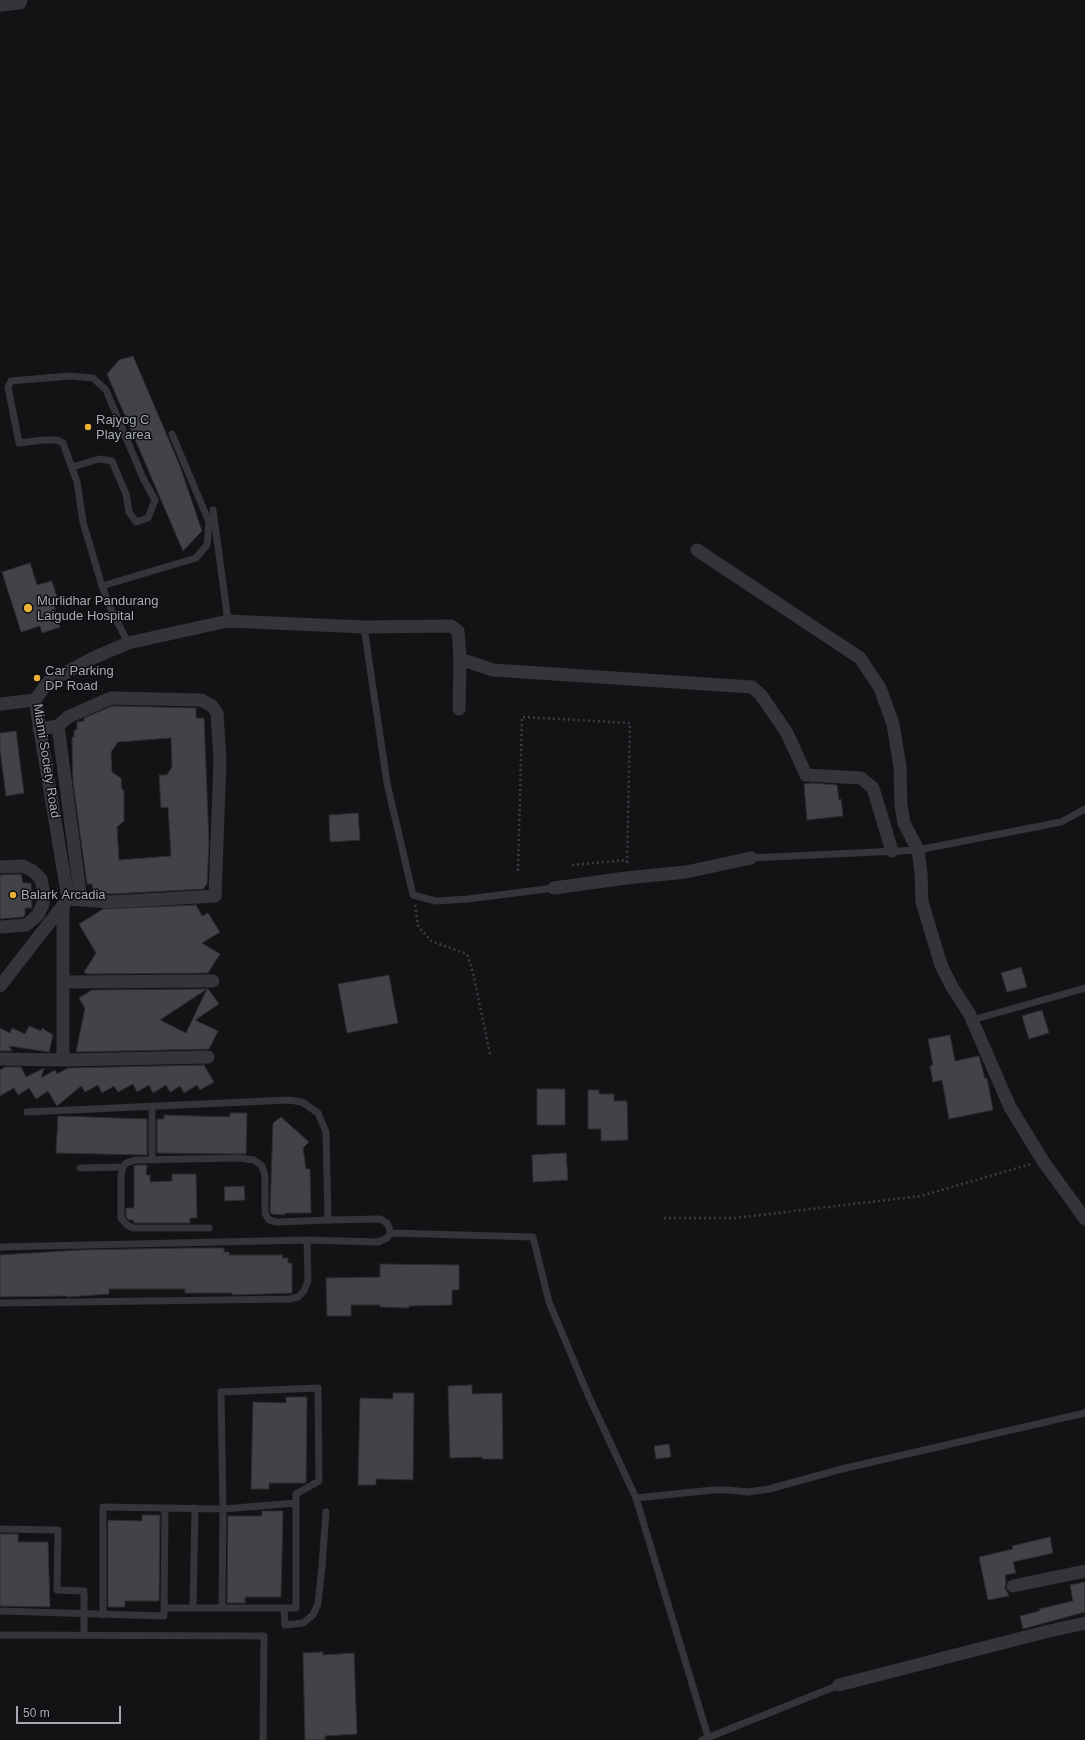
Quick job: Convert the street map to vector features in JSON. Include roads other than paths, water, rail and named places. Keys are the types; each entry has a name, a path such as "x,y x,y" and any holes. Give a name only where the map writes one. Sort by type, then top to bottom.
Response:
{"street":[{"path":"0,5 20,3 20,0"},
{"path":"697,550 860,658 880,688 893,724 900,767 901,805 904,823 918,850 921,873 922,902 941,965 952,987 972,1020 1010,1107 1043,1161 1085,1219"},
{"name":"Miami Society Road","path":"71,901 55,822 34,700 48,682 93,658 128,644 228,621 364,627 451,626 458,631 460,659"},
{"path":"459,709 460,659 493,670 752,687 761,695 787,733 806,775 861,778 873,788 892,851"},
{"path":"39,729 58,726 68,718 111,698 201,700 212,706 217,712 220,760 215,896 111,902 71,901"},
{"path":"0,704 34,700"},
{"path":"58,726 70,818 71,901 63,982 63,1060"},
{"path":"55,822 70,818"},
{"path":"554,888 626,878 686,872 751,858"},
{"path":"0,867 24,866 33,871 41,879 44,894 43,904 38,915 26,925 0,927"},
{"path":"0,986 71,901"},
{"path":"63,982 213,981"},
{"path":"0,1059 63,1060 208,1057"},
{"path":"1013,1586 1085,1571"},
{"path":"839,1685 1085,1623"}],"lane":[{"path":"72,467 99,459 112,461 126,494 129,512 132,517 136,522 148,518 155,500 142,478 106,390 93,378 70,376 11,381 8,387 19,443 44,440 57,440 63,443 77,482 83,522 102,586 110,609 128,644"},
{"path":"102,586 196,558 207,545 209,522 172,434"},
{"path":"213,510 228,621"},
{"path":"364,627 387,783 413,895 436,901 554,888"},
{"path":"751,858 918,850 1060,822 1085,809"},
{"path":"972,1020 1085,988"},
{"path":"27,1112 289,1100 302,1102 318,1113 326,1132 328,1220"},
{"path":"152,1106 152,1160"},
{"path":"209,1228 133,1228 127,1226 121,1218 121,1175 123,1167 126,1163 136,1160 238,1158 254,1160 262,1166 265,1176 265,1213 269,1220 276,1222 380,1219 387,1223 391,1232"},
{"path":"80,1168 123,1167"},
{"path":"0,1247 307,1240 378,1242 387,1238 391,1232"},
{"path":"391,1232 533,1237 549,1302 589,1397 636,1498 706,1739 839,1685"},
{"path":"0,1302 290,1299 298,1297 304,1291 308,1281 307,1240"},
{"path":"164,1608 222,1608 284,1608 296,1608 296,1494 320,1481 318,1388 221,1392 223,1509 222,1608"},
{"path":"636,1498 713,1490 748,1492 769,1489 842,1469 1085,1413"},
{"path":"103,1615 103,1507 223,1509 296,1503"},
{"path":"0,1611 164,1616 164,1508"},
{"path":"193,1608 195,1508"},
{"path":"284,1608 285,1625 303,1623 313,1615 318,1604 322,1574 326,1512"},
{"path":"0,1529 58,1530 57,1590 84,1591 84,1635"},
{"path":"0,1635 264,1636 263,1740"}],"place":[{"name":"Rajyog C Play area","path":"88,427"},
{"name":"Murlidhar Pandurang Laigude Hospital","path":"28,608"},
{"name":"Car Parking DP Road","path":"37,678"},
{"name":"Balark Arcadia","path":"13,895"}]}
